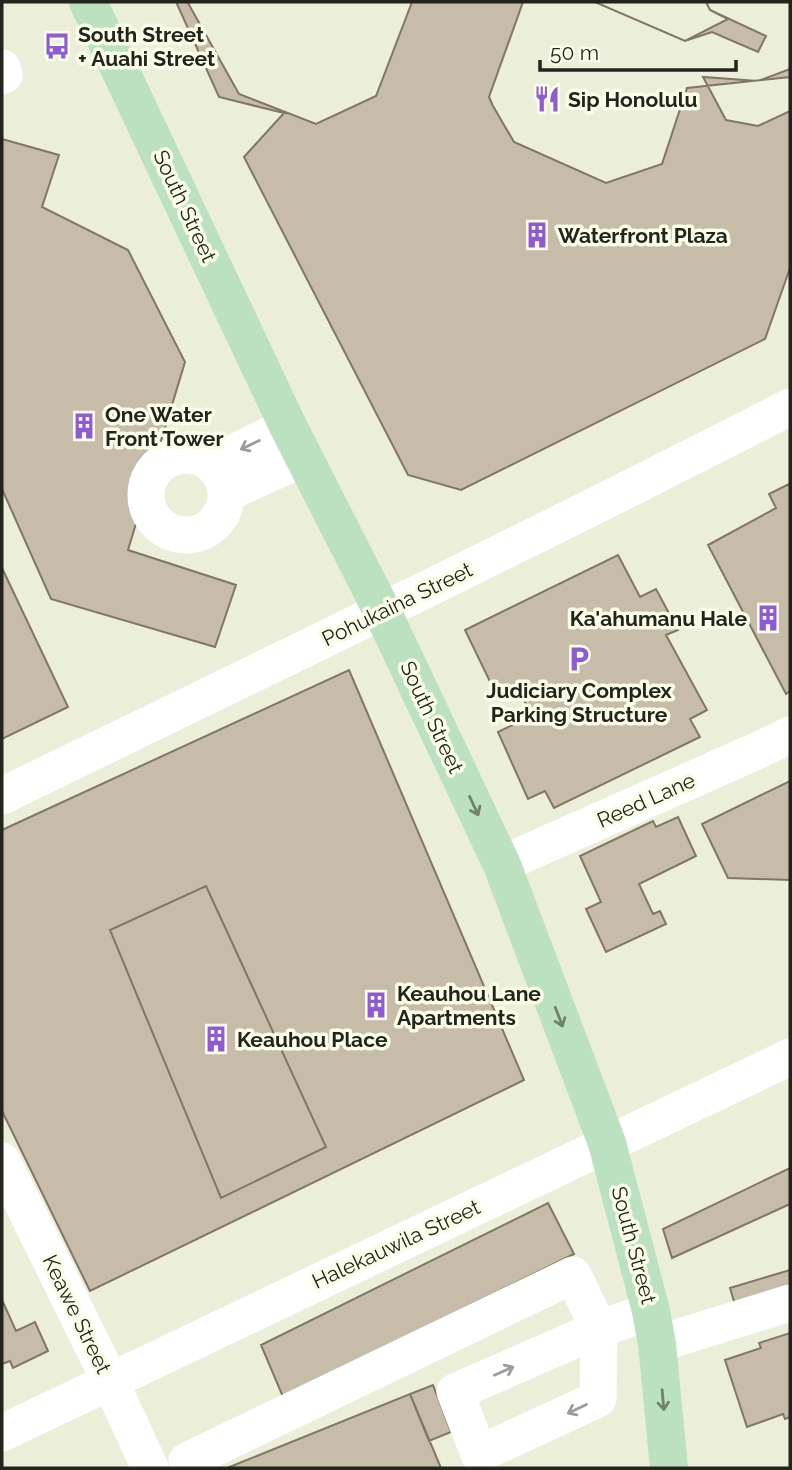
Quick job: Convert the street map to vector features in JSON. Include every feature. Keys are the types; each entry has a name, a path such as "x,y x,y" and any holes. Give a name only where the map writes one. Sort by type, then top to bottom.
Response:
{"main road":[{"name":"South Street","path":"88,2 296,442 382,611 502,865 607,1143 654,1327 669,1468"}],"street":[{"path":"2,68 2,76"},
{"name":"Pohukaina Street","path":"2,796 382,611 790,407"},
{"path":"219,478 296,442"},
{"name":"Reed Lane","path":"502,865 790,735"},
{"name":"Halekauwila Street","path":"2,1433 790,1057"},
{"name":"Keawe Street","path":"2,1160 150,1468"},
{"path":"187,1461 573,1275 599,1329 598,1399 479,1454 434,1342"},
{"path":"455,1392 599,1329 654,1327 790,1303"}],"building":[{"name":"Waterfront Plaza","path":"177,2 595,2 685,41 712,32 758,52 766,36 710,10 706,2 790,2 790,69 758,81 703,77 726,120 758,126 790,111 790,268 765,339 461,490 408,475 244,157 284,113 219,97"},
{"path":"189,2 412,2 376,96 316,124 239,94"},
{"path":"523,2 595,2 685,41 728,19 710,10 706,2 790,2 790,77 687,88 662,164 606,183 514,142 493,106 489,97"},
{"name":"One Water Front Tower","path":"2,139 59,155 42,207 128,250 185,362 128,550 236,585 215,647 51,599 2,489"},
{"name":"Ka'ahumanu Hale","path":"789,484 790,691 786,694 708,545 776,508 769,494"},
{"name":"Judiciary Complex Parking Structure","path":"618,555 640,597 656,589 678,630 666,635 707,710 690,719 700,737 554,808 545,791 528,799 498,732 531,716 517,683 495,692 465,630"},
{"path":"2,568 68,707 2,739"},
{"name":"Keauhou Lane Apartments","path":"349,670 524,1080 90,1291 2,1111 2,830","holes":["206,886 326,1147 221,1198 110,930"]},
{"path":"790,781 790,880 728,878 702,824"},
{"path":"678,817 696,856 639,884 653,914 660,911 666,924 606,952 586,909 601,902 580,856 653,821 656,827"},
{"name":"Keauhou Place","path":"206,886 326,1147 221,1198 110,930"},
{"path":"790,1168 790,1204 672,1258 663,1229"},
{"path":"548,1203 574,1254 283,1397 261,1345"},
{"path":"790,1270 790,1300 738,1315 730,1288"},
{"path":"2,1300 16,1331 35,1322 48,1351 13,1368 10,1361 2,1364"},
{"path":"790,1333 790,1417 785,1419 783,1414 747,1427 725,1360 761,1348 759,1343"},
{"path":"433,1385 451,1432 429,1441 410,1394"},
{"path":"410,1394 441,1468 227,1468"}],"place":[{"name":"South Street + Auahi Street","path":"57,46"},
{"name":"Sip Honolulu","path":"547,99"},
{"name":"Waterfront Plaza","path":"537,235"},
{"name":"One Water Front Tower","path":"84,426"},
{"name":"Ka'ahumanu Hale","path":"768,618"},
{"name":"Judiciary Complex Parking Structure","path":"579,659"},
{"name":"Keauhou Lane Apartments","path":"376,1005"},
{"name":"Keauhou Place","path":"216,1039"}]}
